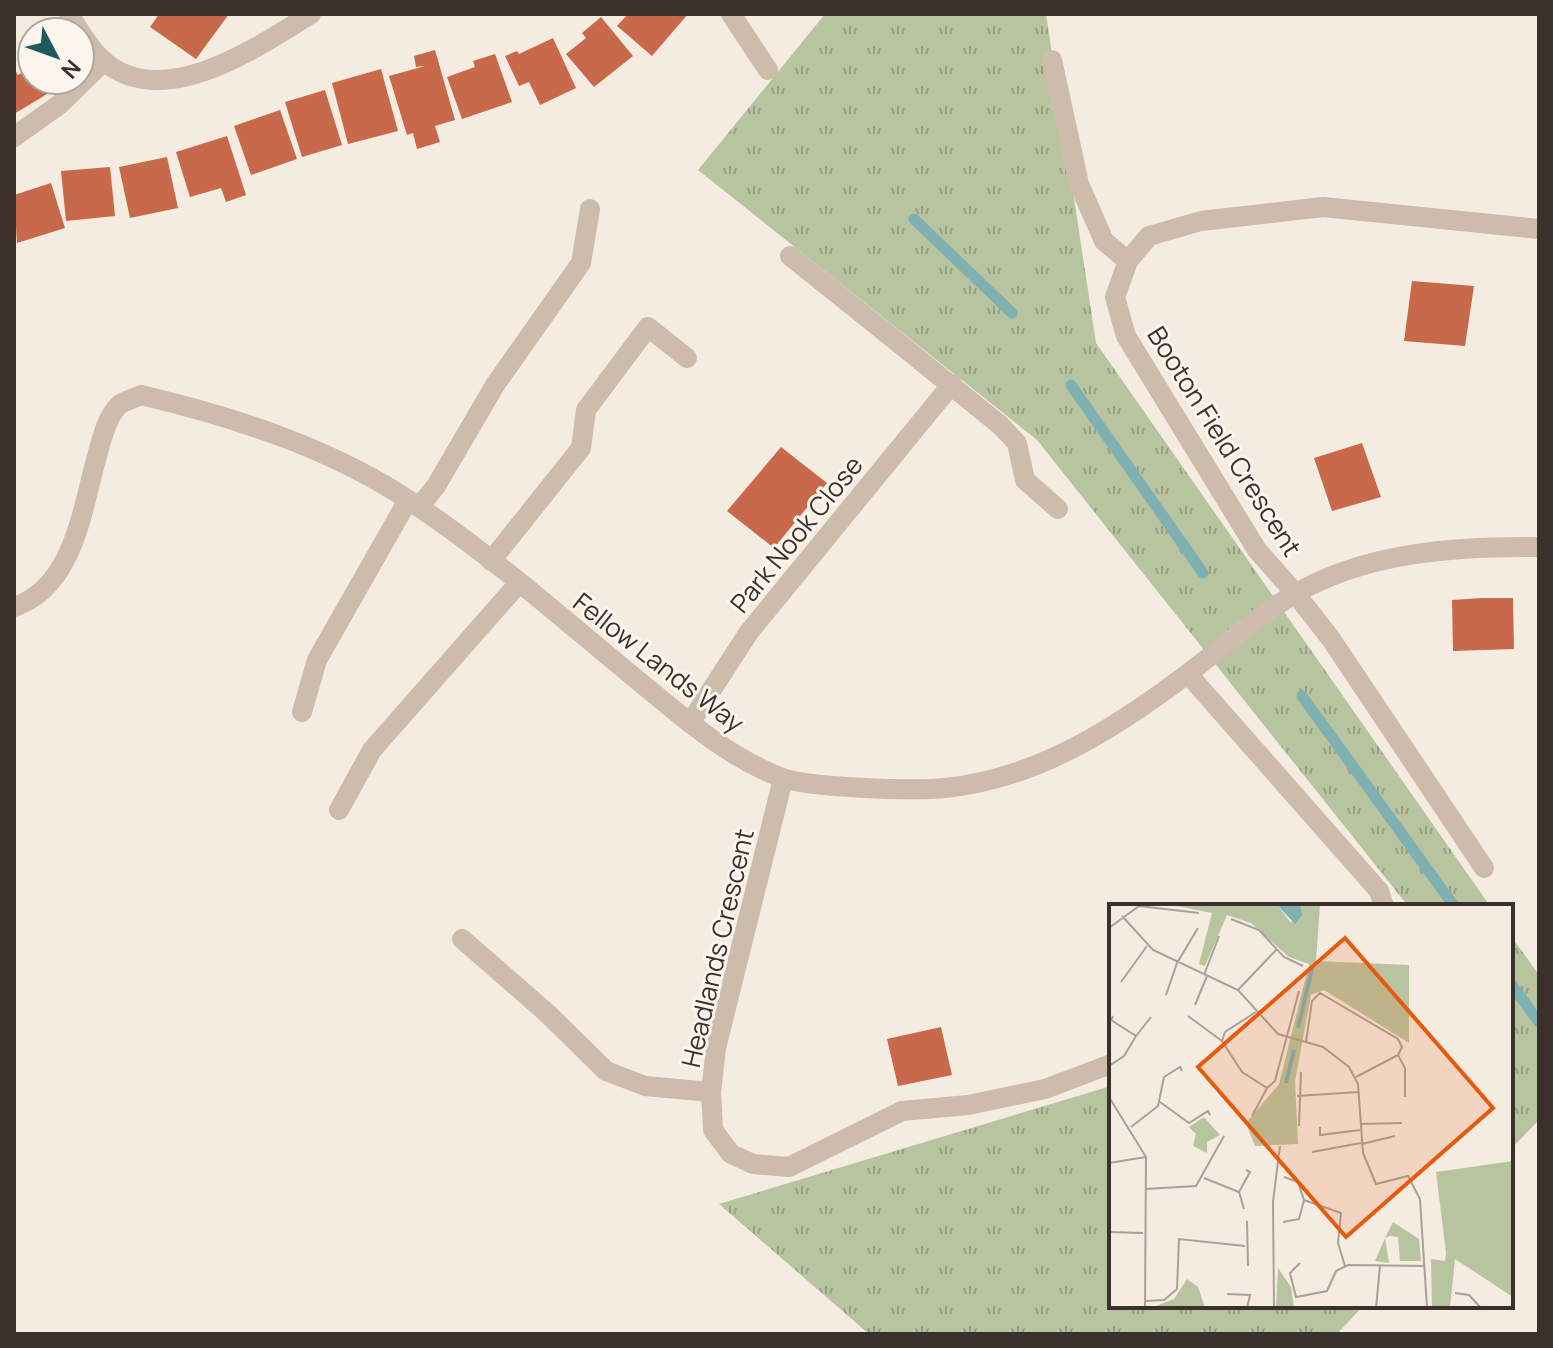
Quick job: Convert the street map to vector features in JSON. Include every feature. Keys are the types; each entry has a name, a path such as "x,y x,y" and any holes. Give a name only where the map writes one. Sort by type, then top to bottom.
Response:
{"street":[{"path":"69,14 104,61 127,75 144,79 186,76 229,61 311,14"},
{"path":"731,14 768,70"},
{"path":"1052,60 1079,184 1104,241 1128,261"},
{"path":"14,137 60,104 104,61"},
{"name":"Booton Field Crescent","path":"1484,868 1331,639 1257,550 1126,336 1115,297 1128,261 1149,236 1201,221 1323,207 1539,229"},
{"path":"302,712 317,660 414,504 436,486 495,385 581,263 590,209"},
{"path":"790,256 1000,425 1017,443 1025,480 1058,509"},
{"path":"491,561 581,448 586,410 648,327 687,358"},
{"name":"Park Nook Close","path":"690,723 749,632 952,384"},
{"name":"Fellow Lands Way","path":"14,607 36,596 51,583 67,559 105,428 120,404 141,395 285,438 354,468 414,504 491,561 690,723 734,755 783,779 869,788 945,788 1014,774 1092,741 1188,674 1219,646 1295,593 1363,565 1459,548 1539,547"},
{"path":"339,810 372,750 519,583"},
{"path":"1188,674 1379,891 1383,904"},
{"name":"Headlands Crescent","path":"783,779 716,1048 711,1092 713,1130 731,1154 753,1164 789,1167 902,1111 968,1105 1045,1089 1109,1065"},
{"path":"462,939 547,1013 606,1071 645,1086 711,1092"}],"green space":[{"path":"825,14 1046,14 1096,343 1489,904 1406,904 1037,440 698,170"},
{"path":"1513,939 1539,975 1539,1120 1513,1147"},
{"path":"1109,1087 1109,1308 1361,1308 1337,1334 869,1334 719,1204"}],"building":[{"path":"159,14 229,14 196,59 150,27"},
{"path":"628,14 688,14 652,56 617,26"},
{"path":"601,17 633,56 594,87 566,54 586,38 582,33"},
{"path":"553,38 576,88 540,105 529,82 519,86 505,56 517,51 519,54"},
{"path":"435,50 455,120 435,126 440,142 417,149 413,133 407,135 389,76 425,66 416,67 414,56"},
{"path":"495,54 512,102 462,119 447,77 475,67 473,61"},
{"path":"14,68 16,96 44,96 14,114"},
{"path":"381,69 398,131 348,144 332,83"},
{"path":"325,90 342,145 302,157 285,102"},
{"path":"280,110 297,159 251,175 234,126"},
{"path":"227,136 246,195 226,202 221,188 190,197 176,152"},
{"path":"167,157 178,208 130,218 119,167"},
{"path":"110,167 115,216 66,221 61,171"},
{"path":"51,183 65,228 17,243 14,195"},
{"path":"1412,281 1474,286 1465,346 1404,341"},
{"path":"1362,443 1381,497 1332,511 1314,458"},
{"path":"781,447 827,483 774,548 727,511"},
{"path":"1513,598 1514,649 1453,651 1452,600"},
{"path":"941,1027 952,1075 898,1086 887,1039"}],"waterway":[{"path":"914,219 1012,313"},
{"path":"1071,385 1203,573"},
{"path":"1302,696 1453,904"},
{"path":"1513,987 1539,1022"}]}
